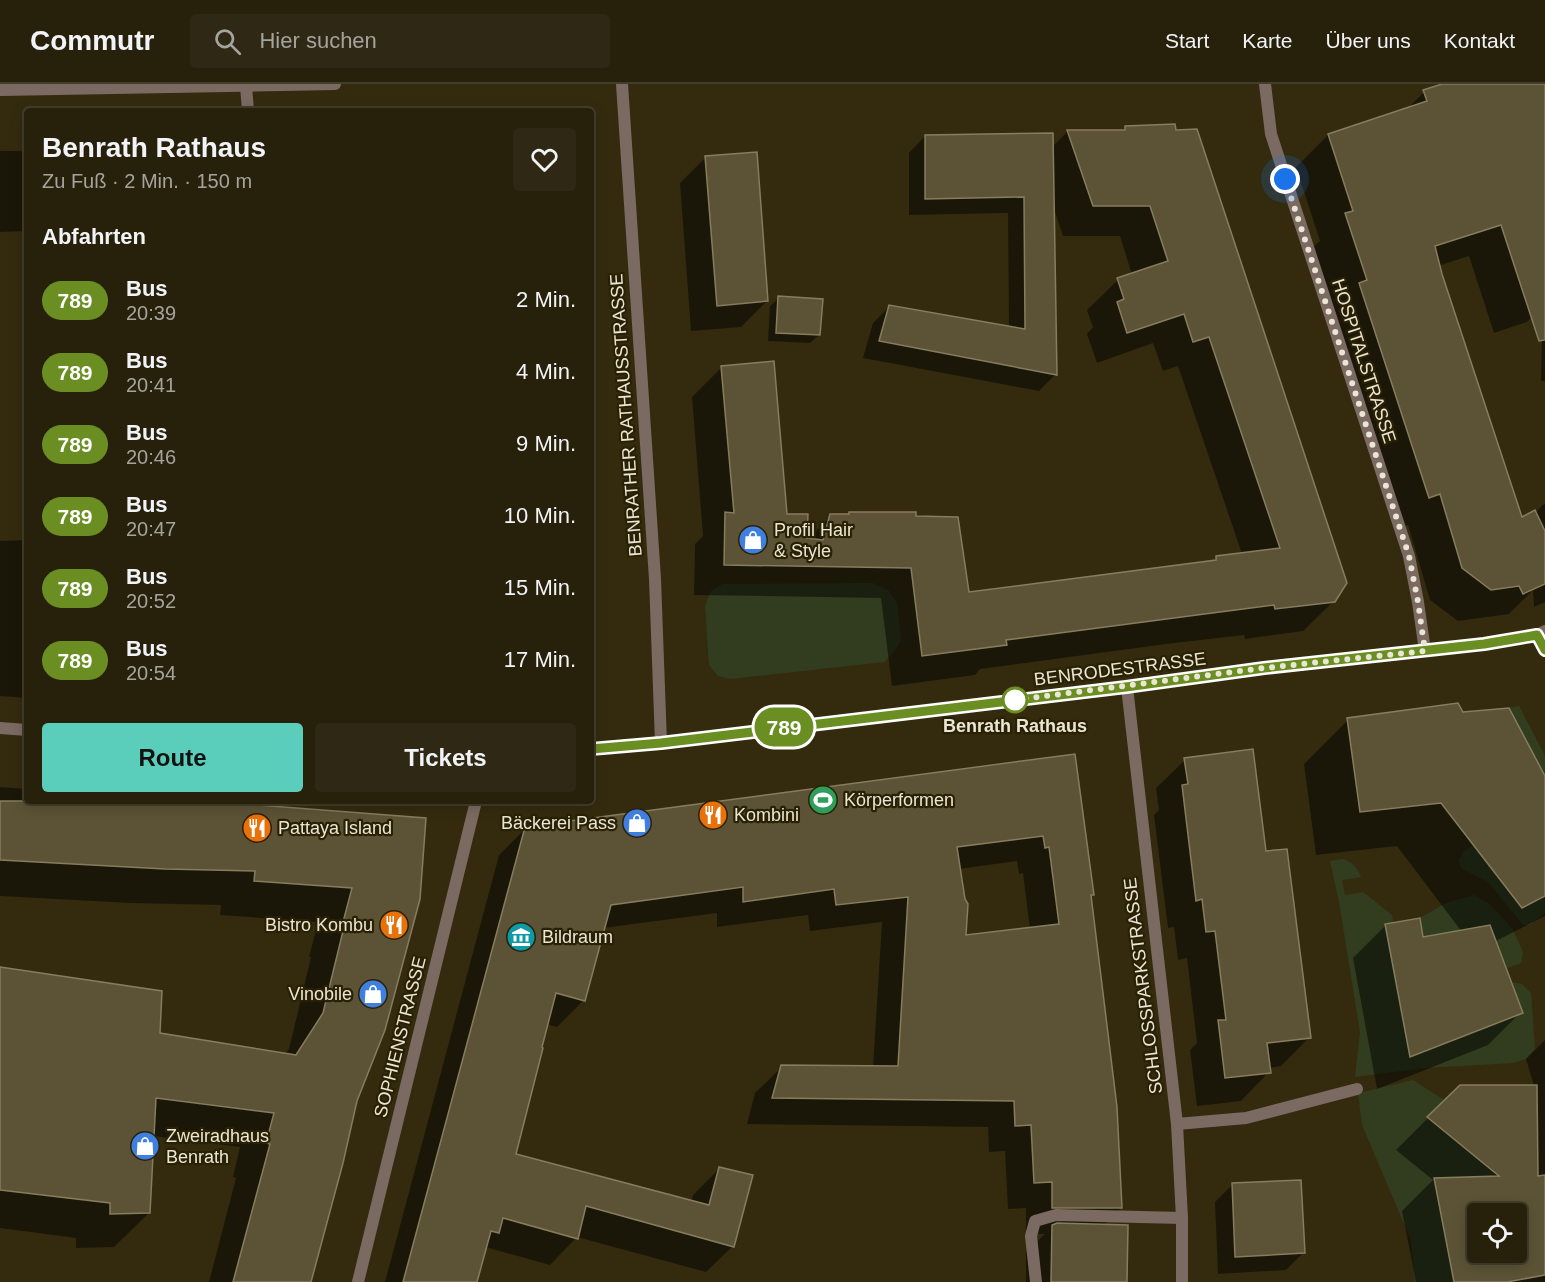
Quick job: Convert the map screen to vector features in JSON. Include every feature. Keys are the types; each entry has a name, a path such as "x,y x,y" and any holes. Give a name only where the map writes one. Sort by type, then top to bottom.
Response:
{"street":[{"path":"0,90 335,84"},
{"name":"BENRATHER RATHAUSSTRASSE","path":"622,84 655,579 661,743"},
{"name":"HOSPITALSTRASSE","path":"1265,84 1271,134 1409,556 1425,651"},
{"path":"246,86 248,108"},
{"path":"1541,633 1545,650"},
{"name":"BENRODESTRASSE","path":"594,749 661,743 1126,687 1264,668 1484,644 1541,633"},
{"name":"SCHLOSSPARKSTRASSE","path":"1126,687 1177,1124 1182,1218 1182,1282"},
{"path":"0,728 24,730"},
{"name":"SOPHIENSTRASSE","path":"358,1282 475,804"},
{"path":"1177,1124 1246,1118 1357,1089"},
{"path":"1036,1282 1031,1236 1035,1221 1056,1215 1182,1218"}],"green space":[{"path":"873,583 889,591 897,603 901,640 884,662 730,679 718,676 709,665 705,606 711,591 723,584"},
{"path":"1519,706 1545,756 1545,776 1509,708"},
{"path":"1473,845 1522,908 1545,896 1545,913 1530,925 1523,925 1488,882 1461,868 1459,860 1464,851"},
{"path":"1343,859 1354,866 1361,877 1342,880 1345,895 1363,892 1392,915 1397,942 1389,944 1410,1057 1522,1013 1512,982 1522,984 1531,993 1535,1049 1526,1059 1514,1063 1424,1068 1355,1077 1360,1032 1330,861"},
{"path":"1474,895 1488,903 1512,928 1523,952 1521,963 1507,968 1490,926 1423,937 1420,918 1446,903"},
{"path":"1413,1080 1444,1100 1434,1110 1434,1123 1495,1170 1495,1177 1434,1178 1454,1282 1415,1282 1411,1240 1362,1125 1358,1093"}],"building":[{"path":"1442,84 1545,84 1545,340 1539,341 1501,225 1435,246 1442,274 1522,517 1535,510 1545,531 1545,584 1523,594 1519,586 1491,590 1462,568 1440,494 1429,498 1359,283 1367,280 1345,213 1353,211 1328,134 1427,101 1423,90"},
{"path":"1175,124 1176,130 1197,129 1347,583 1335,602 1275,609 1274,605 1197,615 1006,640 1007,645 922,656 911,568 724,565 725,512 734,513 721,366 774,361 787,514 808,514 807,538 823,540 830,514 916,512 916,516 958,517 969,592 1216,560 1216,556 1280,548 1209,337 1193,342 1184,314 1127,333 1117,302 1124,299 1117,278 1168,261 1150,206 1093,206 1067,130 1125,130 1125,126"},
{"path":"1053,133 1057,375 879,341 889,305 1025,329 1024,197 925,199 925,135"},
{"path":"757,152 768,301 717,306 705,156"},
{"path":"778,296 823,299 820,335 776,333"},
{"path":"1458,703 1463,712 1509,708 1545,776 1545,896 1522,908 1441,803 1360,812 1347,718"},
{"path":"1253,749 1266,851 1287,849 1311,1038 1267,1043 1271,1073 1225,1078 1218,1020 1226,1020 1215,931 1206,932 1202,899 1196,901 1182,785 1188,784 1184,758"},
{"path":"1075,754 1094,895 1091,895 1117,1107 1122,1208 1052,1208 1052,1182 1034,1183 1031,1125 1015,1126 1014,1101 772,1098 781,1065 898,1066 908,897 836,905 834,889 743,902 743,887 611,905 585,1001 556,993 516,1154 709,1205 719,1167 753,1175 734,1247 586,1206 578,1239 503,1218 499,1233 491,1231 477,1282 403,1282 525,827","holes":["1043,836 1045,848 1049,847 1059,924 966,935 968,904 965,899 957,847"]},
{"path":"0,801 24,801 24,804 245,804 426,818 420,899 385,1030 357,1101 311,1282 233,1282 270,1144 266,1143 274,1113 156,1098 150,1213 110,1214 110,1203 0,1190 0,967 162,991 160,1033 296,1055 323,1013 352,888 254,881 255,871 165,869 0,860"},
{"path":"1420,918 1423,937 1490,925 1523,1013 1410,1057 1385,924"},
{"path":"1460,1085 1537,1085 1538,1176 1545,1175 1545,1275 1507,1282 1454,1282 1434,1178 1499,1176 1427,1117"},
{"path":"1301,1180 1305,1253 1235,1257 1232,1183"},
{"path":"1057,1223 1128,1225 1127,1282 1051,1282 1052,1225"}],"bus line":[{"name":"789","path":"594,749 661,743 1126,687 1264,668 1484,644 1537,635 1545,650"}],"place":[{"name":"Profil Hair & Style","path":"753,540"},
{"name":"Benrath Rathaus","path":"1015,700"},
{"name":"Körperformen","path":"823,800"},
{"name":"Kombini","path":"713,815"},
{"name":"Bäckerei Pass","path":"637,823"},
{"name":"Pattaya Island","path":"257,828"},
{"name":"Bistro Kombu","path":"394,925"},
{"name":"Bildraum","path":"521,937"},
{"name":"Vinobile","path":"373,994"},
{"name":"Zweiradhaus Benrath","path":"145,1146"}],"route":[{"path":"1015,700 1264,668 1425,651 1409,556 1285,179"}]}
